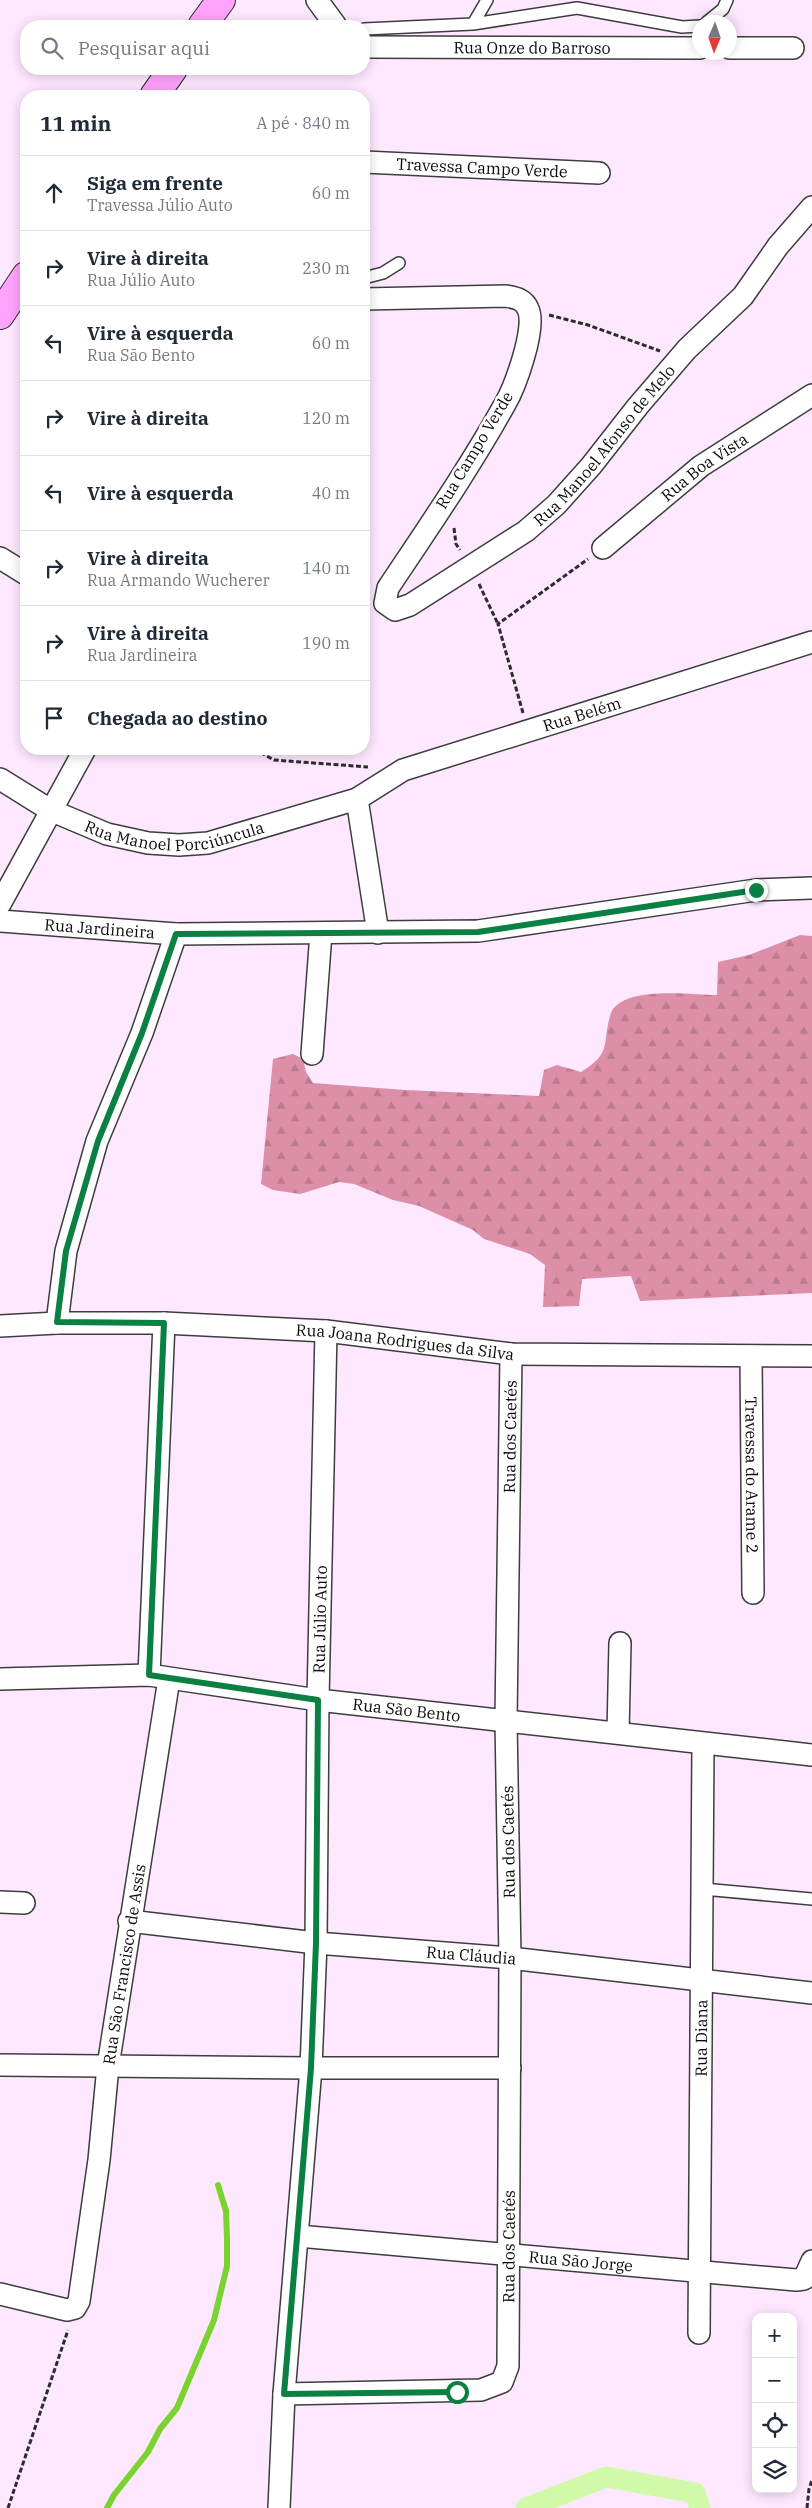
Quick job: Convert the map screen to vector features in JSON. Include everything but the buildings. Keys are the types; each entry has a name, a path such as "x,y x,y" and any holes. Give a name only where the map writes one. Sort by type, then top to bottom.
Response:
{"street":[{"path":"206,20 221,0"},
{"path":"317,0 332,20"},
{"name":"Rua Onze do Barroso","path":"370,47 692,48"},
{"path":"737,48 793,48"},
{"path":"158,90 169,75"},
{"name":"Travessa Campo Verde","path":"370,162 599,172"},
{"name":"Rua Manoel Afonso de Melo","path":"398,573 385,597 385,603 395,610 410,606 526,531 556,505 591,466 679,358 743,296 778,246 812,207"},
{"path":"370,299 506,296 518,298 529,310"},
{"name":"Rua Campo Verde","path":"398,573 506,402 530,330 529,310"},
{"name":"Rua Boa Vista","path":"603,548 700,466 812,395"},
{"path":"0,558 20,570"},
{"name":"Rua Belém","path":"357,799 403,770 812,642"},
{"path":"0,904 82,755"},
{"name":"Rua Manoel Porciúncula","path":"0,778 50,810 107,834 148,843 179,845 208,843 357,799"},
{"path":"357,799 378,933"},
{"name":"Rua Jardineira","path":"0,921 176,934 478,932 756,890 812,888"},
{"path":"312,1054 321,933"},
{"path":"57,1322 66,1251 98,1141 142,1033 176,934"},
{"name":"Rua Joana Rodrigues da Silva","path":"0,1326 57,1322 164,1323 326,1331 512,1354 812,1356"},
{"name":"Rua São Francisco de Assis","path":"75,2308 79,2301 88,2251 108,2066 129,1921 159,1677 164,1323"},
{"name":"Rua Júlio Auto","path":"279,2508 284,2394 311,2068 316,1943 318,1700 326,1331"},
{"name":"Rua dos Caetés","path":"284,2394 481,2390 502,2382 508,2366 507,2255 510,1958 506,1720 512,1354"},
{"name":"Travessa do Arame 2","path":"751,1356 753,1593"},
{"path":"618,1733 620,1643"},
{"name":"Rua São Bento","path":"0,1679 159,1677 318,1700 812,1755"},
{"name":"Rua Diana","path":"699,2333 703,1744"},
{"path":"0,1902 24,1903"},
{"name":"Rua Cláudia","path":"129,1921 316,1943 510,1958 812,1993"},
{"path":"0,2065 510,2068"},
{"name":"Rua São Jorge","path":"298,2236 700,2272 808,2270"},
{"path":"0,2294 58,2309 75,2308"}],"lane":[{"path":"473,24 487,0"},
{"path":"716,15 723,9 727,0"},
{"path":"370,29 473,24 580,4 682,27 692,26"},
{"path":"370,276 383,273 399,263"},
{"path":"703,1889 812,1899"}],"path":[{"path":"529,310 588,324 679,358"},
{"path":"498,624 603,548"},
{"path":"480,588 498,624 529,730"},
{"path":"265,755 274,760 403,770"},
{"path":"8,2508 75,2308"},
{"path":"807,2508 809,2488 812,2480"}],"green space":[{"path":"800,935 812,936 812,1293 640,1301 631,1276 582,1279 579,1306 543,1307 545,1265 530,1254 484,1239 473,1230 419,1206 393,1200 354,1184 339,1182 300,1194 273,1190 261,1184 273,1059 293,1054 303,1059 306,1072 313,1083 405,1090 539,1096 544,1070 557,1065 581,1072 602,1054 610,1016 616,1006 626,999 641,995 674,993 717,995 718,962 749,955"}],"waterway":[{"path":"107,2508 114,2495 148,2452 160,2429 177,2408 214,2320 227,2266 226,2211 218,2185"},
{"path":"526,2508 606,2477 695,2493 700,2508"}],"route":[{"path":"457,2392 284,2394 311,2068 316,1943 318,1700 149,1675 164,1323 57,1322 66,1251 98,1141 142,1033 176,934 478,932 756,890"}]}
